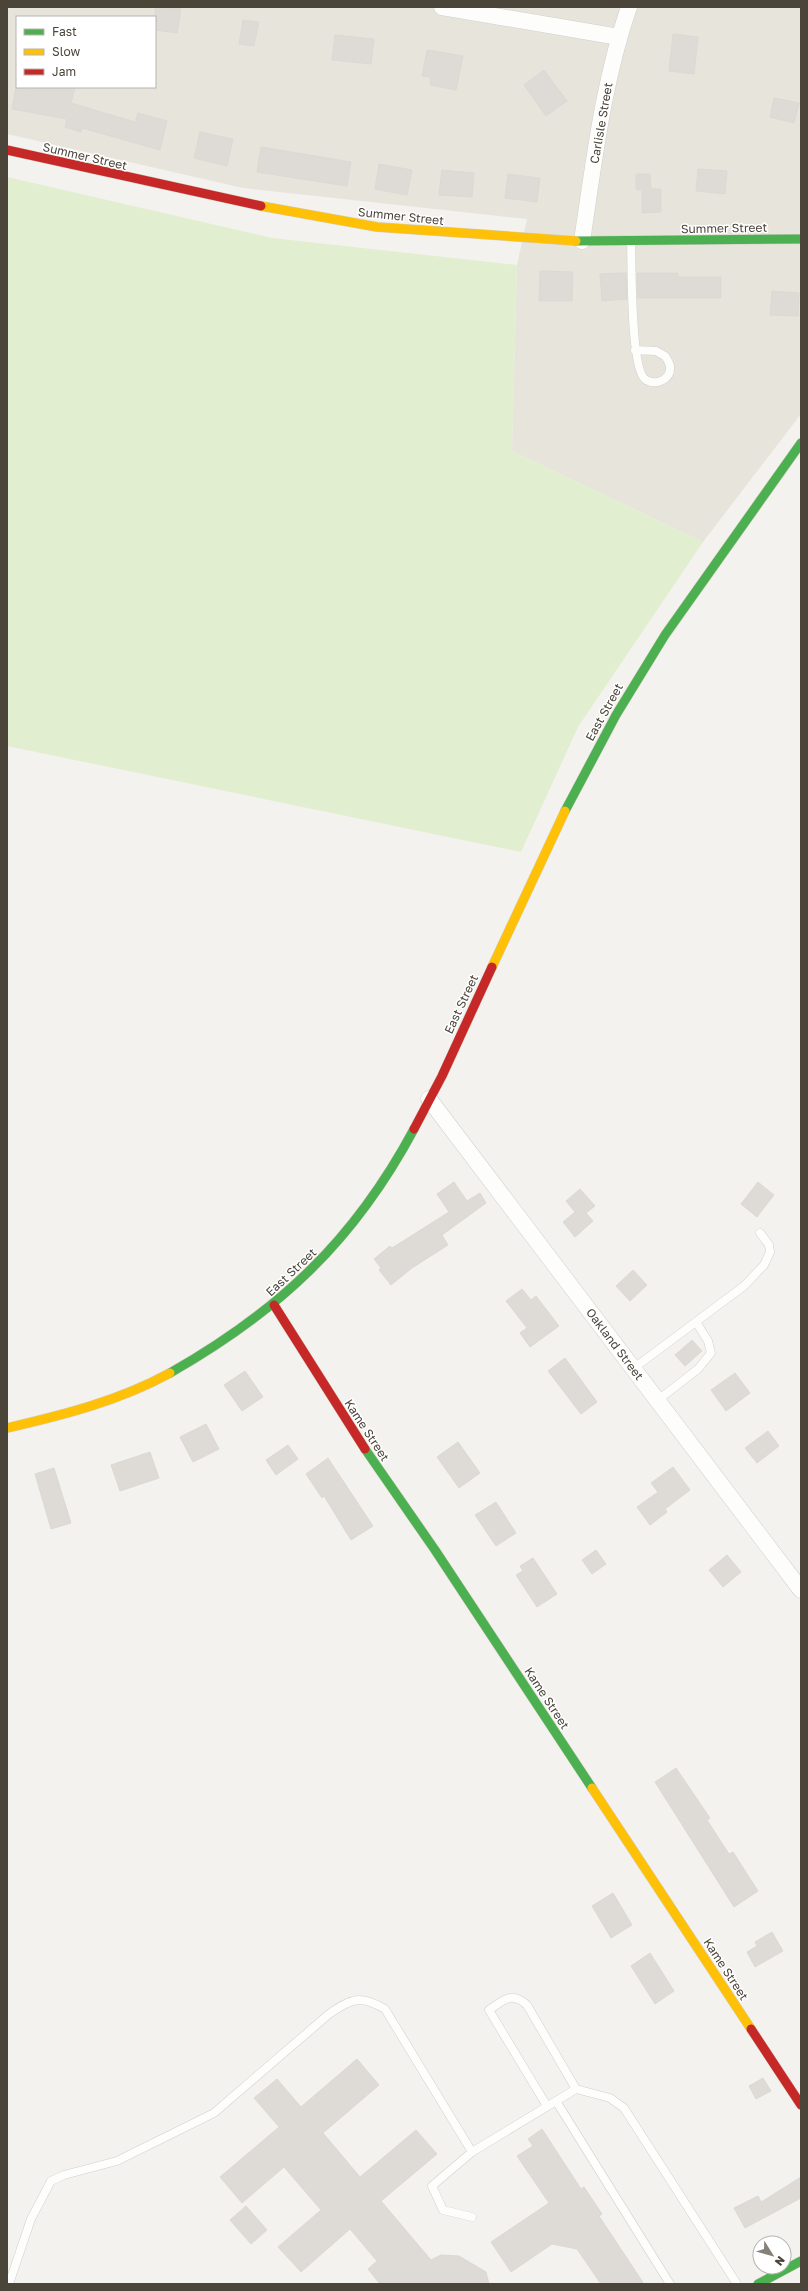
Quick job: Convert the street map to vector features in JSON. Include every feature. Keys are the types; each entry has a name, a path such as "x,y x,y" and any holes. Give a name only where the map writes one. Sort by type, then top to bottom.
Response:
{"street":[{"path":"442,7 619,37"},
{"name":"Carlisle Street","path":"582,241 603,104 619,37 629,7"},
{"name":"Summer Street","path":"7,150 224,199 341,222 412,231 582,241 801,239"},
{"name":"East Street","path":"7,1428 45,1421 78,1411 163,1379 274,1305 316,1267 343,1237 373,1198 429,1099 462,1032 544,853 616,714 639,673 685,603 801,443"},
{"name":"Oakland Street","path":"429,1099 801,1590"},
{"name":"Kame Street","path":"274,1305 375,1465 444,1563 801,2105"},
{"path":"758,2284 801,2261"}],"lane":[{"path":"631,241 635,350 638,368 645,379 652,382 662,381 669,374 670,366 666,356 656,351 635,350"},
{"path":"634,1368 744,1286 764,1265 770,1252 769,1245 760,1233"},
{"path":"658,1400 698,1369 711,1353 708,1341 696,1322"},
{"path":"547,2106 489,2010 508,1997 519,1998 527,2005 576,2089 610,2098 624,2108 737,2284"},
{"path":"9,2284 31,2219 51,2181 64,2175 117,2161 214,2113 329,2014 342,2004 357,1998 371,2001 385,2009 472,2152"},
{"path":"472,2217 443,2210 432,2186 472,2152 576,2089"},
{"path":"556,2101 670,2284"}],"shaded area":[{"path":"7,7 801,7 801,414 703,542 512,451 517,265 527,219 243,188 7,134"}],"green space":[{"path":"7,177 272,238 517,265 512,451 703,542 578,727 521,852 7,746"}],"building":[{"path":"155,7 181,9 177,33 156,30"},
{"path":"243,20 259,22 254,46 239,44"},
{"path":"673,34 698,37 694,74 669,71"},
{"path":"335,35 374,39 371,64 332,60"},
{"path":"427,50 463,56 456,90 430,85 431,77 422,76"},
{"path":"544,70 567,101 546,116 524,85"},
{"path":"16,87 29,90 29,88 75,88 71,103 135,122 138,113 167,121 160,150 82,128 81,132 65,127 67,119 12,109"},
{"path":"774,98 799,103 794,123 770,117"},
{"path":"200,132 233,139 227,166 194,158"},
{"path":"261,147 351,162 347,186 257,172"},
{"path":"379,164 412,170 407,195 375,189"},
{"path":"698,169 727,171 725,194 696,191"},
{"path":"442,170 474,173 472,197 439,195"},
{"path":"508,174 540,178 537,202 505,198"},
{"path":"636,174 650,174 651,189 661,189 661,212 642,213 642,190 636,190"},
{"path":"540,271 573,272 572,301 539,301"},
{"path":"626,273 627,299 602,301 600,274"},
{"path":"637,273 678,273 678,277 721,277 721,298 638,298"},
{"path":"772,291 799,293 798,316 770,315"},
{"path":"454,1182 467,1201 480,1193 486,1203 442,1235 448,1245 412,1268 391,1285 379,1270 381,1268 374,1259 390,1246 392,1248 449,1212 437,1194"},
{"path":"758,1182 774,1195 757,1217 741,1204"},
{"path":"580,1189 595,1206 586,1213 593,1221 575,1237 563,1222 575,1212 566,1201"},
{"path":"633,1270 647,1285 630,1301 616,1286"},
{"path":"522,1289 531,1300 536,1296 559,1326 530,1347 520,1333 527,1328 506,1301"},
{"path":"692,1340 702,1351 685,1366 675,1355"},
{"path":"565,1358 597,1402 581,1414 548,1371"},
{"path":"245,1371 263,1397 242,1411 224,1385"},
{"path":"735,1373 750,1393 726,1411 711,1390"},
{"path":"206,1424 219,1449 193,1462 180,1437"},
{"path":"768,1431 779,1446 757,1463 745,1448"},
{"path":"458,1442 480,1473 459,1488 437,1457"},
{"path":"288,1445 298,1459 276,1475 266,1460"},
{"path":"150,1452 159,1478 120,1491 111,1465"},
{"path":"328,1458 373,1526 351,1540 324,1496 322,1498 306,1474"},
{"path":"673,1467 690,1490 665,1509 667,1512 650,1525 637,1507 658,1492 651,1483"},
{"path":"54,1468 71,1523 51,1529 35,1474"},
{"path":"496,1502 516,1533 496,1546 475,1515"},
{"path":"596,1550 606,1564 592,1574 582,1560"},
{"path":"727,1555 741,1572 723,1587 709,1570"},
{"path":"533,1558 557,1594 537,1607 516,1575 523,1571 520,1566"},
{"path":"676,1768 710,1818 707,1820 729,1854 733,1852 758,1891 734,1907 655,1782"},
{"path":"613,1893 632,1925 611,1938 592,1906"},
{"path":"772,1932 783,1951 755,1967 747,1952 757,1946 755,1942"},
{"path":"650,1953 674,1991 655,2004 631,1966"},
{"path":"357,2059 379,2085 323,2133 360,2177 416,2130 437,2154 381,2201 431,2260 441,2255 459,2256 486,2272 489,2284 380,2284 368,2269 377,2261 350,2229 301,2272 278,2247 321,2210 284,2167 242,2203 220,2177 279,2127 254,2098 277,2079 301,2107"},
{"path":"763,2078 771,2091 756,2099 749,2086"},
{"path":"542,2129 581,2189 584,2187 602,2214 599,2216 644,2284 601,2284 577,2249 552,2244 511,2272 491,2242 549,2203 517,2156 533,2146 528,2139"},
{"path":"801,2177 801,2198 745,2228 734,2208 758,2196 761,2202"},
{"path":"246,2206 267,2230 251,2244 230,2220"}],"traffic: fast":[{"path":"576,241 801,239"},
{"path":"565,811 616,715 665,635 801,443"},
{"path":"170,1373 246,1324 279,1298 310,1270 339,1239 366,1206 391,1169 414,1129"},
{"path":"365,1449 435,1550 592,1788"},
{"path":"758,2284 801,2261"}],"traffic: slow":[{"path":"261,206 377,227 576,241"},
{"path":"492,967 565,811"},
{"path":"7,1428 49,1418 111,1399 131,1392 170,1373"},
{"path":"592,1788 751,2029"}],"traffic: jam":[{"path":"7,150 261,206"},
{"path":"414,1129 442,1076 492,967"},
{"path":"274,1305 365,1449"},
{"path":"751,2029 801,2105"}]}
